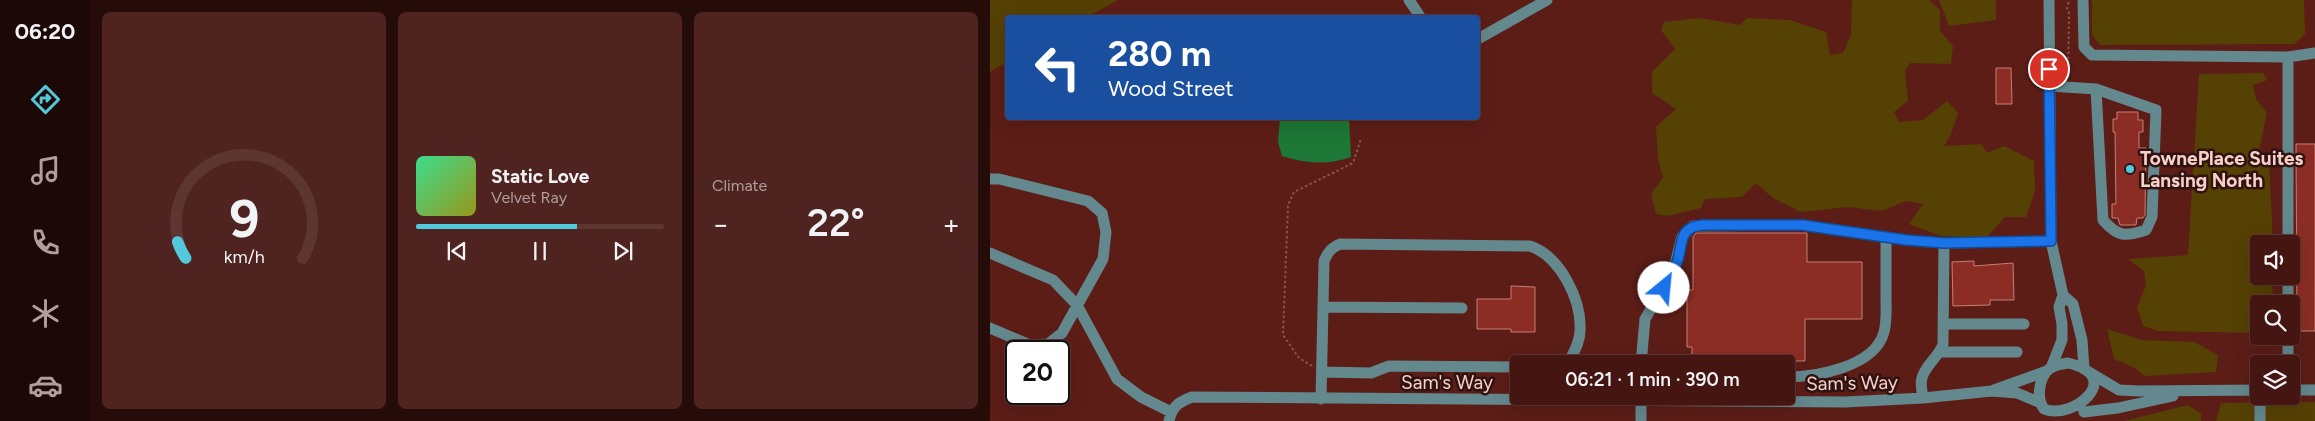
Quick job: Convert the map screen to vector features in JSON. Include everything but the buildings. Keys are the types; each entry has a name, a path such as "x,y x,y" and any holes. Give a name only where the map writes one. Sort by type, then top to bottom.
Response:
{"street":[{"path":"1409,0 1419,15"},
{"path":"1480,38 1547,0"},
{"path":"2049,0 2051,241 2063,295 2059,307 2062,340 2049,370 2040,384 2043,411 2065,418 2200,391"},
{"path":"2083,0 2084,47 2092,55 2288,57 2315,54"},
{"path":"2288,57 2288,235"},
{"path":"2049,86 2096,89 2156,110 2152,217 2146,230 2128,236 2114,232 2103,220 2096,89"},
{"path":"990,179 999,179 1088,201 1102,213 1106,232 1103,259 1062,333 1048,344 1030,344 990,328"},
{"path":"1642,355 1645,319 1673,272 1682,236 1693,226 1802,225 1944,243 2051,241"},
{"path":"1795,376 1819,375 1845,368 1874,350 1880,344 1886,325 1886,237"},
{"path":"1922,398 1923,375 1941,352 1944,324 1944,243"},
{"path":"1321,399 1324,261 1327,254 1340,244 1530,246 1540,249 1550,256 1574,294 1580,332 1578,344 1572,355"},
{"path":"990,253 1053,280 1077,304 1117,379 1170,416"},
{"path":"2063,295 2073,304 2082,340 2086,370 2092,378 2094,391 2091,401 2079,416"},
{"path":"1323,308 1462,308"},
{"path":"1944,324 2024,324"},
{"path":"1941,352 2017,352"},
{"path":"2049,370 2068,364 2086,370 2120,390 2250,390"},
{"path":"1322,372 1371,373 1389,366 1510,367"},
{"name":"Sam's Way","path":"1992,391 2049,370"},
{"path":"2300,390 2315,390"},
{"name":"Sam's Way","path":"1795,401 1845,402 1922,398 1992,391 2017,394 2043,411"},
{"name":"Sam's Way","path":"1170,416 1180,401 1192,397 1510,398"},
{"path":"1641,405 1641,421"},
{"path":"2260,405 2260,421"}],"path":[{"path":"2068,74 2069,0"},
{"path":"1322,372 1299,358 1283,335 1288,205 1294,192 1353,163 1361,139"}],"shaded area":[{"path":"990,0 1118,0 1091,15 1005,15 1005,63 990,72"},
{"path":"1852,0 1929,0 1940,10 1940,31 1953,46 1951,64 1910,63 1905,71 1908,101 1894,112 1899,122 1923,120 1947,101 1958,113 1951,134 1944,146 1981,144 1987,153 2004,146 2034,161 2035,191 2026,217 2005,217 1986,238 1941,236 1909,224 1923,204 1906,201 1881,211 1848,207 1801,212 1773,198 1756,183 1742,197 1705,199 1701,208 1668,216 1656,214 1651,194 1663,177 1658,160 1656,127 1676,109 1652,93 1652,72 1675,49 1661,30 1664,22 1700,18 1740,25 1747,18 1790,20 1826,32 1830,55 1843,53 1851,35"},
{"path":"1939,0 1996,0 1996,20 1949,26"},
{"path":"2092,0 2304,0 2305,34 2294,44 2100,45 2092,35"},
{"path":"2263,73 2267,80 2253,85 2256,99 2267,113 2257,159 2269,161 2273,235 2250,235 2250,285 2272,285 2273,295 2250,295 2250,333 2158,331 2143,326 2137,307 2146,286 2144,271 2128,259 2188,255 2199,74"},
{"path":"1280,120 1349,120 1351,157 1325,162 1299,161 1282,156 1278,142"},
{"path":"2107,329 2142,340 2194,342 2218,355 2216,372 2144,376 2135,368 2114,359"},
{"path":"2300,402 2315,402 2315,421 2216,421 2221,403 2300,405"},
{"path":"2188,405 2201,414 2201,421 2124,421"}],"place":[{"name":"TownePlace Suites Lansing North","path":"2130,169"}],"route":[{"path":"1664,288 1678,259 1682,236 1693,226 1802,225 1906,240 1944,243 2051,241 2049,69"}]}
